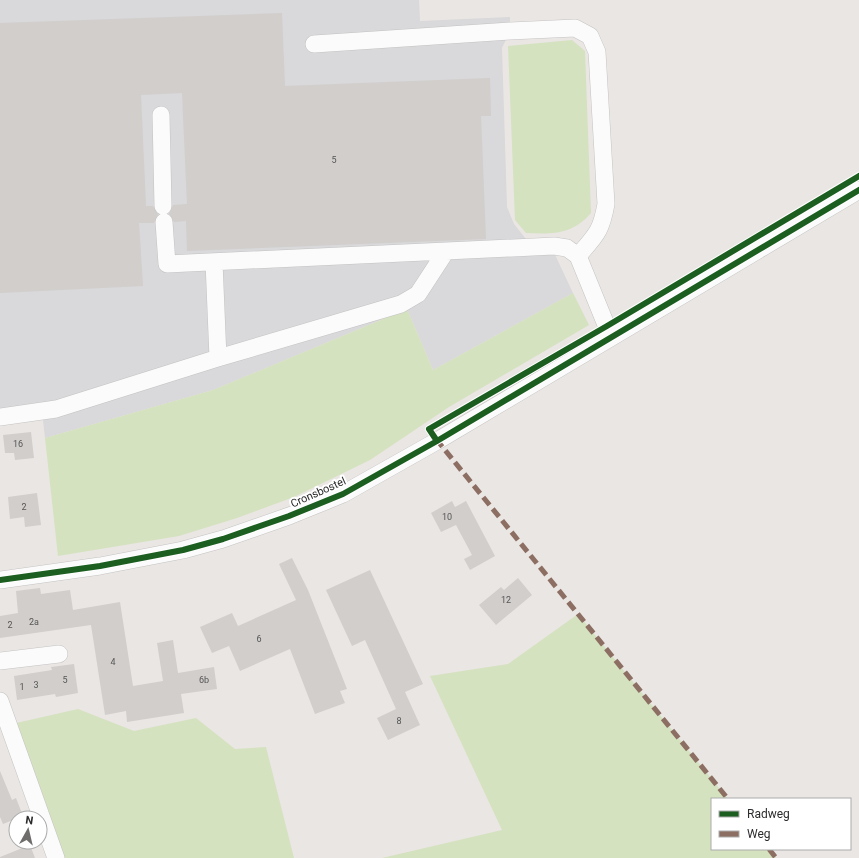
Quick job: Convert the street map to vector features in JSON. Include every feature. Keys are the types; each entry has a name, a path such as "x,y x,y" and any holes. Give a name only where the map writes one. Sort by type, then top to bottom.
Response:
{"street":[{"path":"314,44 575,28 590,36 597,52 606,204 602,225 595,237 578,256"},
{"path":"161,115 167,264 554,246 567,248 578,256 611,337"},
{"name":"Cronsbostel","path":"0,580 100,566 183,550 223,539 289,516 343,494 437,441 859,190"},
{"path":"0,417 56,409 218,358 401,304 418,294 446,251"},
{"path":"214,262 218,358"},
{"path":"0,661 59,654"},
{"path":"0,701 56,858"}],"shaded area":[{"path":"0,0 419,0 420,21 510,17 510,31 502,48 507,207 514,224 526,239 548,240 573,293 433,370 407,309 213,390 45,438 41,402 0,409"}],"green space":[{"path":"572,40 585,51 591,213 577,226 562,232 526,233 515,220 508,46"},
{"path":"573,293 589,325 449,407 370,460 294,497 237,518 179,536 58,556 45,438 213,390 407,309 433,370"},
{"path":"578,614 727,798 711,798 711,850 770,850 776,858 382,858 502,830 430,676 508,664"},
{"path":"78,709 134,731 196,718 235,749 266,747 294,858 59,858 48,827 48,810 42,810 12,724"}],"building":[{"path":"282,13 285,86 490,78 491,116 481,116 486,239 187,251 186,221 174,222 169,214 173,205 187,204 182,93 141,95 146,206 153,206 158,214 154,223 139,223 143,286 0,293 0,23"},
{"path":"31,432 34,458 15,460 14,453 5,453 3,435"},
{"path":"37,493 41,525 25,527 24,517 10,519 8,497"},
{"path":"452,501 455,507 466,501 495,556 470,570 464,559 472,555 456,525 441,532 431,513"},
{"path":"292,558 308,590 347,689 340,691 345,703 315,714 290,649 240,671 229,646 212,653 200,627 232,613 238,626 296,600 279,564"},
{"path":"370,570 423,684 405,692 420,725 388,740 377,718 396,709 365,640 352,646 326,590"},
{"path":"518,578 532,595 496,625 479,605 501,587 504,590"},
{"path":"40,588 41,594 70,590 73,610 120,602 133,686 163,681 157,643 173,640 178,673 214,667 217,689 181,694 184,713 127,722 126,711 105,715 91,625 0,638 0,616 18,613 16,591"},
{"path":"74,664 78,693 56,697 55,694 17,700 14,676 52,670 51,667"},
{"path":"0,771 12,800 16,798 21,810 8,810 8,822 3,824 0,817"},
{"path":"18,850 32,850 35,858 0,858"}],"marked path":[{"path":"436,439 727,798"},
{"path":"770,850 776,858"}],"cycle path":[{"path":"437,441 429,429 607,326 859,176"},
{"path":"0,580 100,566 183,550 223,539 289,516 343,494 437,441 859,190"}]}
